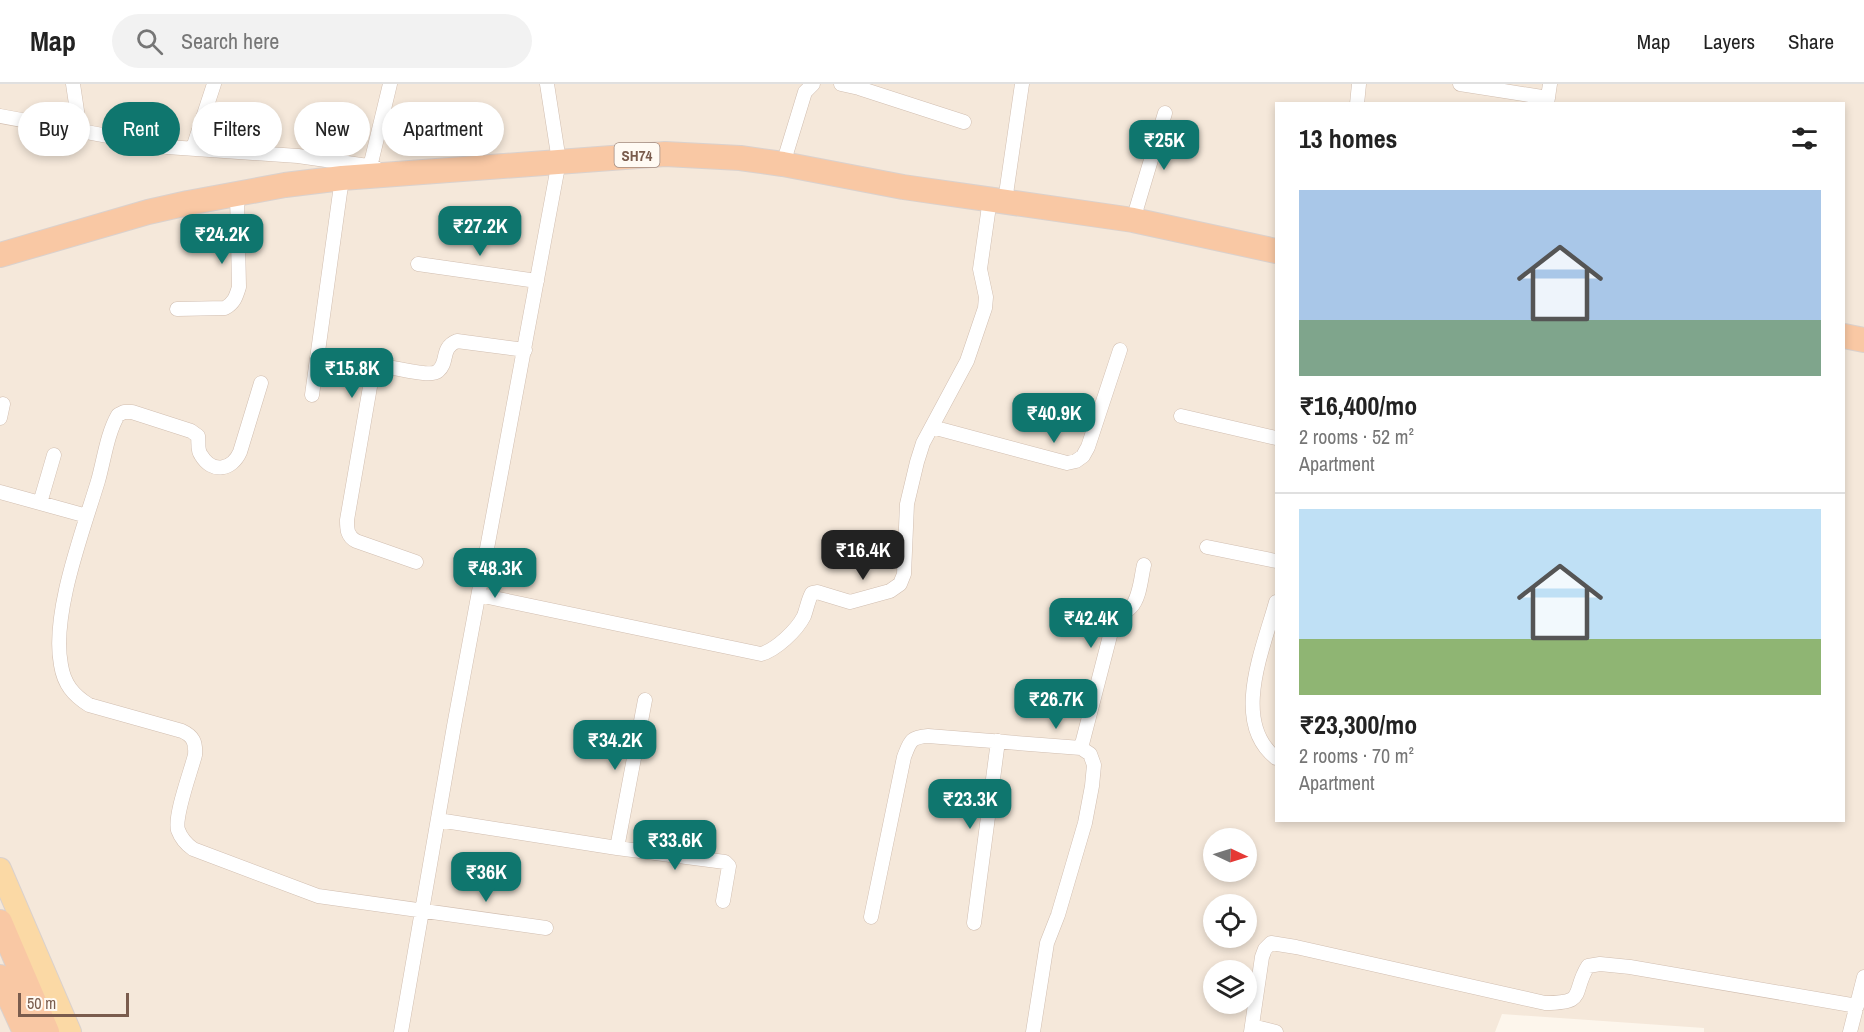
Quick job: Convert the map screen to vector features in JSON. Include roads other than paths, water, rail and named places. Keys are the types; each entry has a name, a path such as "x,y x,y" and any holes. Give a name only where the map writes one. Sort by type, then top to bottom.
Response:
{"highway":[{"name":"SH74","path":"0,255 148,212 237,194 342,177 665,154 740,158 783,164 903,186 1133,220 1275,251"},
{"path":"1845,336 1864,339"},
{"path":"0,922 46,1032"},
{"path":"0,977 25,1032"}],"main road":[{"path":"0,868 70,1032"}],"street":[{"path":"73,84 76,102"},
{"path":"208,102 214,84"},
{"path":"370,167 390,84"},
{"path":"401,1032 559,161 547,84"},
{"path":"783,164 805,92 813,84"},
{"path":"841,84 964,122"},
{"path":"479,595 761,654 767,653 803,618 812,593 817,592 850,602 890,591 900,584 904,573 907,504 923,443 966,361 985,308 986,297 980,269 998,200 1022,84"},
{"path":"1358,102 1359,84"},
{"path":"1460,84 1549,95"},
{"path":"1133,220 1165,113"},
{"path":"0,116 18,119"},
{"path":"90,133 167,147 192,148"},
{"path":"282,155 415,172"},
{"path":"312,395 342,177"},
{"path":"177,309 225,308 236,298 238,287 237,194"},
{"path":"418,264 537,281"},
{"path":"416,562 356,541 348,532 347,520 374,371 378,366 390,366 431,375 438,372 445,351 457,341 525,350"},
{"path":"932,427 1047,459 1067,463 1076,461 1083,456 1088,447 1120,350"},
{"path":"261,383 240,452 230,466 214,466 207,461 199,451 198,435 191,431 132,412 118,415 67,586 58,643 66,684 76,697 88,705 191,735 196,745 195,754 177,819 178,831 193,849 318,896 546,928"},
{"path":"1181,416 1275,438"},
{"path":"40,503 54,455"},
{"path":"0,492 87,516"},
{"path":"1207,547 1275,561"},
{"path":"1081,748 1112,628 1117,617 1130,608 1135,601 1144,565"},
{"path":"1275,605 1256,669 1253,697 1254,716 1261,740 1268,752 1275,757"},
{"path":"617,848 645,700"},
{"path":"872,917 904,757 910,742 916,737 1081,748 1090,754 1094,765 1092,786 1058,915 1047,943 1033,1032"},
{"path":"974,923 998,741"},
{"path":"438,820 725,862 729,866 729,871 723,901"},
{"path":"1276,1032 1251,1029 1262,957 1265,949 1271,943 1296,946 1545,1003 1562,1003 1573,1000 1580,989 1582,976 1588,966 1600,964 1857,1006"},
{"path":"1850,1032 1864,977"}]}
